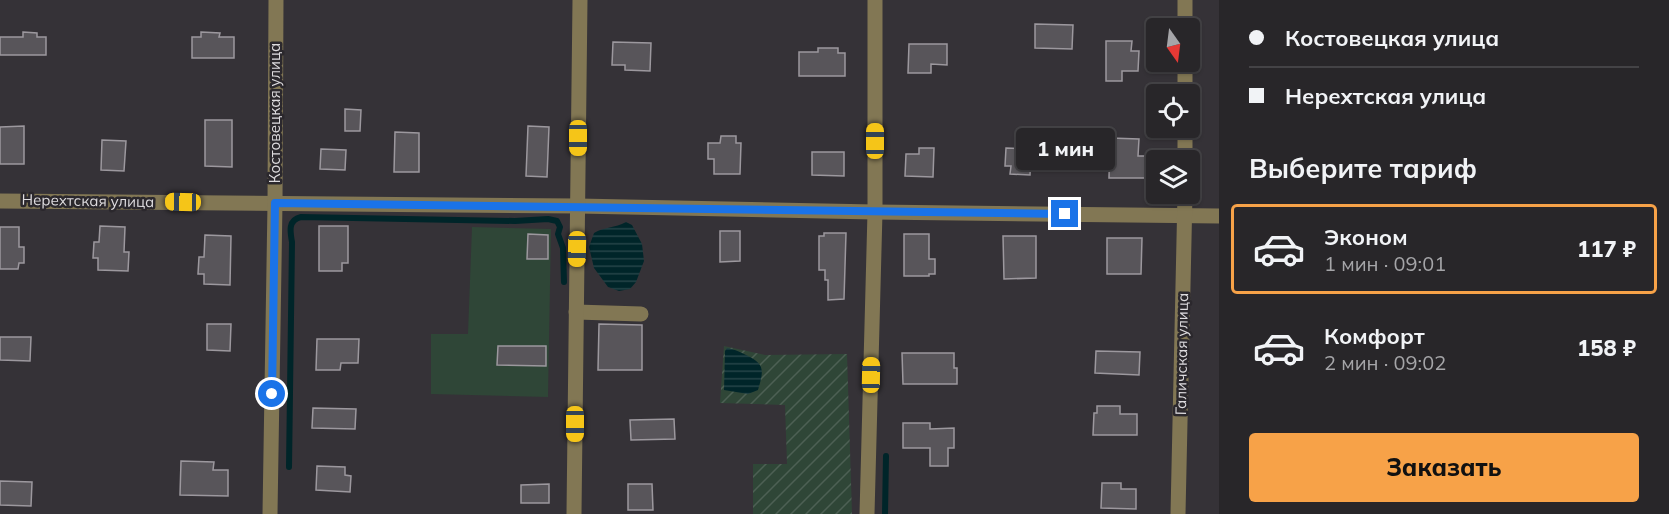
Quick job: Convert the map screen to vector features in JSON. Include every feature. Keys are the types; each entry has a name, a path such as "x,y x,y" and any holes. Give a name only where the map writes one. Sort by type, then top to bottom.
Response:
{"street":[{"name":"Костовецкая улица","path":"270,514 276,0"},
{"path":"574,514 580,0"},
{"path":"867,514 874,212 875,0"},
{"path":"1185,0 1185,18"},
{"name":"Нерехтская улица","path":"0,201 1219,216"},
{"name":"Галичская улица","path":"1178,514 1185,204"},
{"path":"576,312 640,314"}],"green space":[{"path":"472,227 551,229 548,397 431,394 431,334 468,334"},
{"path":"724,346 765,355 847,354 852,514 753,514 753,464 787,464 785,405 720,403"}],"water":[{"path":"626,222 632,225 642,244 644,261 636,282 630,289 619,291 608,287 594,268 589,247 594,233"},
{"path":"727,348 746,355 760,365 762,373 758,390 748,394 724,390"}],"building":[{"path":"1035,24 1073,25 1072,49 1035,48"},
{"path":"23,32 37,33 37,37 46,37 46,55 0,55 0,37 23,37"},
{"path":"201,32 220,33 219,37 234,37 234,58 192,58 192,37 201,37"},
{"path":"1106,41 1132,41 1131,51 1139,51 1138,71 1122,71 1122,81 1106,81"},
{"path":"613,42 651,43 650,71 625,70 625,65 612,65"},
{"path":"909,44 947,44 947,65 931,64 931,73 908,73"},
{"path":"818,48 838,48 838,53 845,53 845,76 799,76 799,52 818,52"},
{"path":"345,109 361,110 360,131 345,131"},
{"path":"205,120 232,120 232,167 205,166"},
{"path":"24,126 24,164 0,164 0,127"},
{"path":"528,126 549,127 547,177 526,176"},
{"path":"395,132 419,133 419,172 394,172"},
{"path":"721,136 736,136 736,143 741,143 740,174 714,174 714,159 708,159 708,143 720,143"},
{"path":"1110,138 1139,139 1138,156 1146,156 1146,178 1109,178"},
{"path":"102,140 126,141 124,171 101,170"},
{"path":"919,148 934,148 933,177 905,176 906,154 919,154"},
{"path":"1006,148 1031,149 1030,175 1010,174 1011,166 1005,166"},
{"path":"321,149 346,150 345,170 320,169"},
{"path":"812,152 844,152 844,176 812,175"},
{"path":"100,226 125,227 124,252 129,252 128,271 98,270 98,258 93,258 94,242 99,242"},
{"path":"319,226 348,226 348,263 342,263 342,271 319,271"},
{"path":"0,227 19,227 19,247 24,247 24,263 19,263 18,269 0,269"},
{"path":"720,231 740,231 740,261 720,262"},
{"path":"824,233 846,233 844,299 828,300 828,280 825,280 825,270 819,270 819,236 824,236"},
{"path":"528,234 548,235 548,259 527,259"},
{"path":"904,234 929,234 929,259 935,259 935,274 904,276"},
{"path":"205,235 231,236 230,285 204,284 204,274 198,274 199,257 204,257"},
{"path":"1003,236 1036,236 1036,278 1004,279"},
{"path":"1107,238 1142,238 1141,274 1107,274"},
{"path":"207,324 231,324 230,351 207,350"},
{"path":"599,324 642,325 642,370 598,370"},
{"path":"0,337 31,337 30,361 0,360"},
{"path":"317,339 359,339 358,363 341,363 340,370 316,370"},
{"path":"498,346 546,346 546,366 497,365"},
{"path":"1096,351 1140,352 1139,375 1095,373"},
{"path":"902,353 954,353 957,384 903,384"},
{"path":"1097,406 1120,406 1120,414 1137,414 1137,435 1093,435 1094,413 1097,413"},
{"path":"313,408 356,409 355,429 312,428"},
{"path":"674,419 675,439 631,440 630,420"},
{"path":"903,423 930,423 930,429 954,428 954,448 948,448 948,466 930,466 930,448 903,448"},
{"path":"181,461 214,462 213,470 228,470 228,496 180,495"},
{"path":"317,466 345,467 345,475 351,476 350,492 316,490"},
{"path":"0,481 32,482 31,506 0,505"},
{"path":"1102,483 1121,483 1121,489 1136,489 1136,509 1101,508"},
{"path":"549,484 549,503 521,503 521,485"},
{"path":"628,484 652,484 653,510 628,510"}],"waterway":[{"path":"289,467 291,230 292,223 297,218 515,221 548,219 557,221 560,227 558,234 563,248 564,282"},
{"path":"885,514 886,456"}],"route":[{"path":"272,394 275,203 1065,214"}]}
